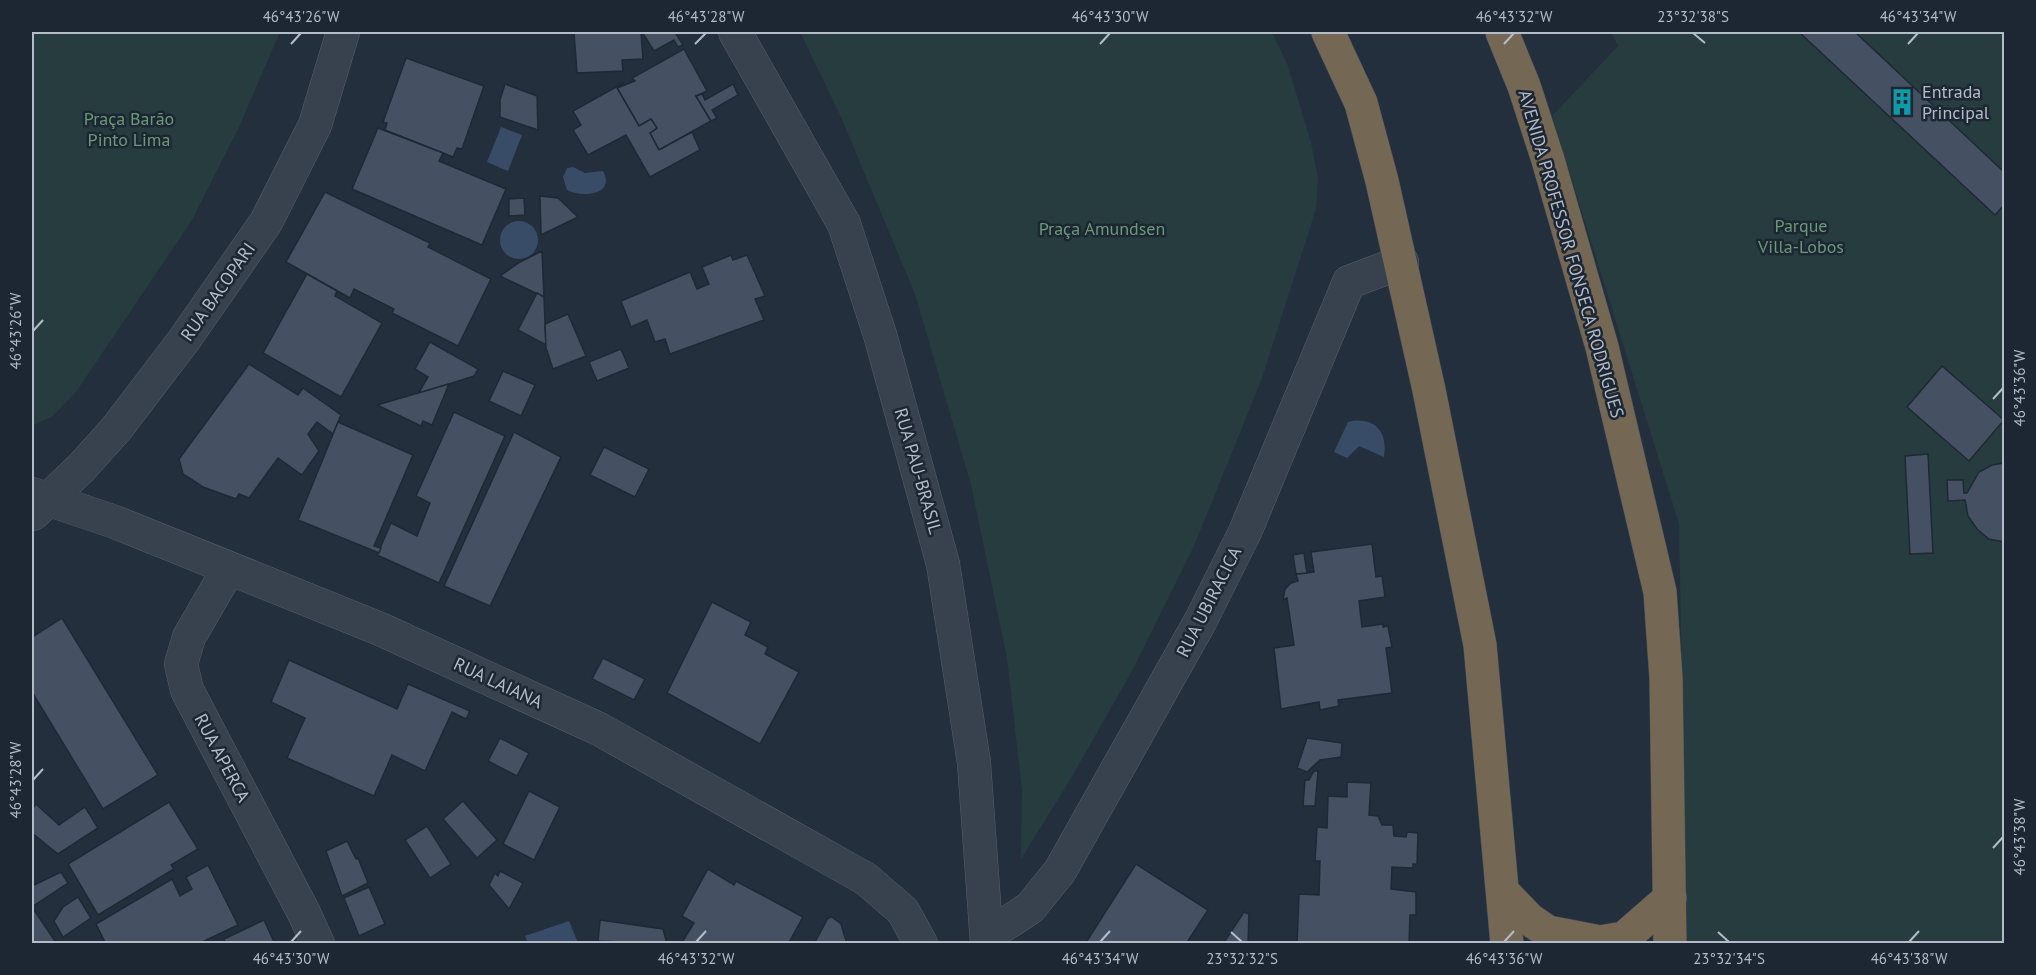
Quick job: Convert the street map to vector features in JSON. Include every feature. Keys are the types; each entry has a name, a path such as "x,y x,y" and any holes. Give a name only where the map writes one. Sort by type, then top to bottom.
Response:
{"highway":[{"path":"1328,32 1361,103 1401,262 1480,645 1507,944"},
{"name":"AVENIDA PROFESSOR FONSECA RODRIGUES","path":"1502,32 1524,86 1596,295 1602,347 1660,592 1666,678 1670,944"},
{"path":"1504,892 1528,919 1548,932 1600,942 1624,938 1670,898"}],"street":[{"name":"RUA BACOPARI","path":"36,503 82,467 117,428 184,340 267,222 315,125 344,32"},
{"name":"RUA PAU-BRASIL","path":"735,32 844,224 900,406 943,564 974,763 987,940"},
{"name":"RUA UBIRACICA","path":"987,940 1030,908 1060,871 1201,620 1245,532 1349,282 1401,262"},
{"name":"RUA LAIANA","path":"36,503 115,522 228,570 380,629 598,729 866,879 903,911 921,944"},
{"name":"RUA APERCA","path":"228,570 189,637 181,664 186,690 304,913 318,944"}],"green space":[{"name":"Praça Barão Pinto Lima","path":"32,32 280,32 239,127 192,220 76,392 53,416 32,426"},
{"name":"Praça Amundsen","path":"800,32 1272,32 1288,66 1311,143 1318,178 1316,209 1262,378 1194,546 1132,671 1070,780 1021,859 1022,791 1007,658 971,485 915,294 841,117"},
{"name":"Parque Villa-Lobos","path":"1611,32 2004,32 2004,943 1687,943 1679,524 1552,116 1618,46"}],"water":[{"path":"501,127 522,135 508,171 487,162"},
{"path":"573,167 585,173 603,171 606,179 605,185 601,190 588,194 567,190 563,177 567,168"},
{"path":"519,221 533,226 538,240 533,254 519,259 505,254 500,240 505,226"},
{"path":"1348,422 1368,422 1379,429 1384,441 1384,457 1359,446 1347,458 1334,452"},
{"path":"569,921 578,943 528,943 525,936"}],"building":[{"path":"574,32 641,32 643,59 622,60 623,71 577,73"},
{"path":"642,32 675,32 683,45 678,47 674,40 654,51"},
{"name":"Entrada Principal","path":"1799,32 1855,32 2004,172 2004,205 1995,215"},
{"path":"684,49 707,91 696,96 711,121 659,150 650,133 657,128 651,119 639,126 617,88 635,81 632,78"},
{"path":"406,58 484,86 462,149 457,148 453,157 385,130 387,123 383,122"},
{"path":"625,82 617,88 639,126 651,119 657,128 650,133 659,150 692,132 700,150 650,177 626,135 588,155 573,130 581,125 573,111"},
{"path":"505,84 537,96 538,130 500,117 500,100"},
{"path":"733,84 738,95 712,110 717,118 711,121 696,96 702,94 705,100"},
{"path":"378,128 443,153 439,161 506,189 482,245 352,189"},
{"path":"325,192 430,243 428,247 491,279 458,346 392,313 394,309 354,289 350,298 286,262"},
{"path":"540,196 558,198 578,217 541,235"},
{"path":"524,198 525,215 509,216 509,199"},
{"path":"542,251 544,297 500,276 520,262"},
{"path":"731,255 733,260 747,255 765,296 755,299 764,320 670,354 665,339 655,342 647,320 631,327 621,301 690,272 697,289 709,284 702,267"},
{"path":"307,274 337,291 335,296 382,323 341,397 263,353"},
{"path":"537,293 544,297 546,345 518,330"},
{"path":"568,314 586,356 553,369 546,348 545,324"},
{"path":"430,342 478,369 474,376 418,394 428,377 415,369"},
{"path":"621,349 629,368 597,381 589,362"},
{"path":"249,364 298,395 303,388 341,415 333,434 317,422 308,434 319,451 302,475 278,458 249,498 239,494 236,499 203,487 183,474 179,459"},
{"path":"1942,366 2004,420 1969,461 1907,407"},
{"path":"503,371 535,385 521,416 489,401"},
{"path":"449,384 432,425 423,421 421,426 377,405"},
{"path":"454,412 505,436 439,583 377,555 391,523 417,536 430,503 416,496"},
{"path":"338,422 413,455 374,546 381,548 379,553 298,520"},
{"path":"514,432 561,457 490,606 444,586"},
{"path":"604,447 649,469 635,497 590,475"},
{"path":"1928,454 1933,553 1910,554 1905,456"},
{"path":"2004,463 2004,542 1989,539 1977,529 1968,516 1965,500 1948,501 1947,480 1963,480 1964,493 1967,493 1979,472 1992,465"},
{"path":"1372,544 1376,577 1382,576 1385,597 1359,601 1362,627 1383,624 1383,627 1388,626 1392,647 1386,648 1392,693 1338,700 1339,706 1320,710 1319,702 1281,709 1274,648 1294,645 1287,598 1283,600 1285,589 1291,583 1298,581 1296,574 1314,572 1311,552"},
{"path":"1304,553 1307,573 1296,574 1293,555"},
{"path":"712,602 751,622 745,635 768,647 765,654 799,672 760,744 667,693"},
{"path":"62,618 158,775 103,809 32,692 32,637"},
{"path":"603,658 645,679 634,700 592,679"},
{"path":"289,660 397,709 408,684 470,711 466,719 452,712 425,771 392,755 374,796 287,758 305,718 271,702"},
{"path":"500,738 529,753 517,776 488,761"},
{"path":"1307,738 1342,743 1341,757 1320,760 1307,772 1297,768"},
{"path":"1314,771 1318,771 1315,806 1303,806 1305,780 1309,780"},
{"path":"1347,782 1371,783 1369,815 1378,816 1382,825 1393,825 1394,836 1406,837 1407,832 1418,833 1417,864 1413,864 1413,868 1392,867 1391,889 1416,892 1416,915 1410,915 1409,944 1297,944 1299,894 1319,895 1320,861 1315,861 1317,827 1327,828 1328,796 1347,797"},
{"path":"529,791 560,807 534,860 503,844"},
{"path":"463,801 497,840 477,858 443,819"},
{"path":"169,802 198,849 171,865 174,869 98,915 68,864"},
{"path":"36,804 59,825 85,807 98,828 58,854 32,833 32,809"},
{"path":"427,826 451,864 430,878 405,840"},
{"path":"347,841 356,859 358,858 368,883 342,896 326,851"},
{"path":"1136,864 1208,910 1186,944 1085,944"},
{"path":"208,865 238,925 198,944 106,944 96,924 172,879 180,896 192,889 186,877"},
{"path":"708,869 734,885 736,881 803,917 788,944 681,944 694,923 682,916"},
{"path":"500,871 523,883 509,909 489,885 495,873 498,876"},
{"path":"61,872 68,883 32,907 32,886"},
{"path":"369,887 385,924 359,936 344,898"},
{"path":"78,897 91,918 63,937 54,921 63,907"},
{"path":"32,907 57,944 32,944"},
{"path":"1244,912 1249,914 1248,944 1223,944"},
{"path":"832,917 841,924 847,944 814,944 828,918"},
{"path":"264,920 275,944 226,944 224,939"},
{"path":"600,920 663,929 667,944 598,941"}],"place":[{"name":"Entrada Principal","path":"1902,102"}]}
